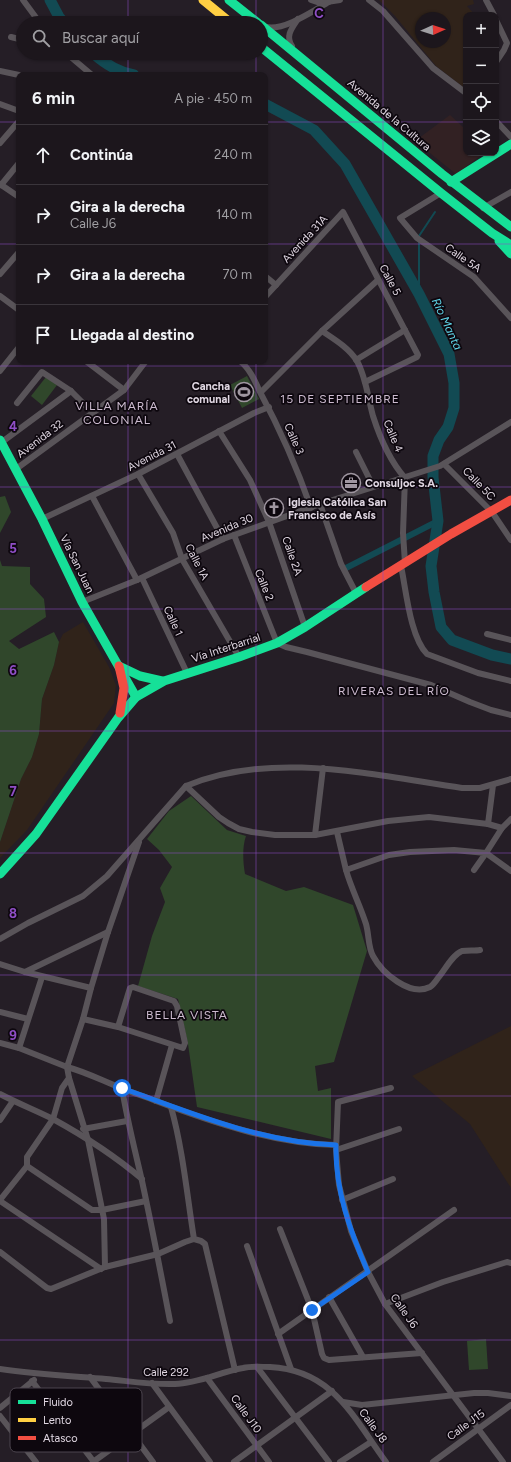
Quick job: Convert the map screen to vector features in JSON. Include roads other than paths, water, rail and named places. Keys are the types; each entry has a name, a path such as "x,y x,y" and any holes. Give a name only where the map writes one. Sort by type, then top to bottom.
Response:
{"main road":[{"path":"203,0 222,16"},
{"path":"229,0 249,16"},
{"name":"Avenida de la Cultura","path":"268,30 483,208 507,224 511,232"},
{"path":"268,54 441,193 492,233 510,244"},
{"path":"451,182 511,144"},
{"path":"492,233 511,254"},
{"name":"Vía San Juan","path":"1,441 42,519 82,602 136,697"},
{"name":"Vía Interbarrial","path":"0,874 36,834 118,718 136,697 164,681 239,658 277,643 305,627 451,534 511,500"},
{"path":"119,666 131,674 152,681 164,681"},
{"path":"118,718 124,688 119,666"}],"street":[{"path":"23,0 35,16"},
{"path":"311,0 320,3 340,0"},
{"path":"370,0 383,11 433,68 463,91"},
{"path":"486,0 492,12"},
{"path":"268,27 279,27 329,2"},
{"path":"297,53 289,42 289,34 299,18"},
{"path":"499,26 507,43 499,58"},
{"path":"11,37 16,38"},
{"path":"74,60 88,72"},
{"path":"0,71 16,74"},
{"path":"0,104 16,110"},
{"path":"0,143 16,124"},
{"path":"499,124 511,137"},
{"path":"16,166 0,184 16,195"},
{"path":"483,208 511,192"},
{"name":"Calle 5A","path":"441,193 400,218 424,244 474,277 511,318"},
{"name":"Calle 5","path":"343,212 418,354 417,357 365,382"},
{"name":"Avenida 31A","path":"268,294 343,212"},
{"path":"0,274 16,255"},
{"path":"268,278 276,285"},
{"path":"261,392 322,331 378,280"},
{"path":"0,296 16,308"},
{"path":"356,360 405,330"},
{"name":"Calle 4","path":"322,331 345,348 356,360 365,382 381,438 394,465 408,477"},
{"path":"0,371 16,351"},
{"path":"90,364 124,390"},
{"name":"Avenida 32","path":"16,469 124,390 144,364"},
{"name":"Calle 3","path":"244,364 269,407 301,480 311,508"},
{"path":"17,403 42,372 71,391 86,406"},
{"path":"1,441 71,391"},
{"name":"Avenida 31","path":"42,519 138,474 219,431 269,407"},
{"name":"Avenida 30","path":"82,602 139,579 223,539 373,486 408,477 442,465 511,422"},
{"name":"Calle 2A","path":"219,431 250,480 270,522 305,627"},
{"path":"356,452 373,486"},
{"path":"177,454 223,539"},
{"name":"Calle 5C","path":"442,465 492,512 511,540"},
{"name":"Calle 1A","path":"138,474 173,534 182,559 239,658"},
{"path":"408,477 404,536 405,563 411,615 416,636 427,654 478,673 511,681"},
{"name":"Calle 1","path":"92,496 139,579 187,673"},
{"path":"320,504 342,564 356,594"},
{"name":"Calle 2","path":"234,535 277,643"},
{"path":"487,634 511,640"},
{"path":"277,643 296,650 431,685 491,710 511,715"},
{"path":"0,939 83,896 107,876 172,800 186,786 202,779 240,771 275,768 323,768 462,788 480,788 511,779"},
{"path":"315,836 323,768"},
{"path":"488,824 493,785"},
{"path":"186,786 219,817 239,829 252,832 275,835 315,836 388,821 429,817 488,824 502,828"},
{"path":"474,870 502,828 511,819"},
{"path":"337,832 349,883 366,924 373,956 395,981 419,990 430,986 443,973 456,955 463,951 480,950"},
{"path":"103,1268 104,1219 88,1140 83,1129 67,1067 83,1019 108,932 139,840"},
{"path":"346,870 389,855 454,850 486,853 511,872"},
{"path":"25,972 108,932"},
{"path":"0,964 42,977 91,988"},
{"path":"19,1048 42,977"},
{"path":"83,1019 118,1027 182,1048 185,1043 177,1006 171,1000 133,987 130,988 118,1027"},
{"path":"0,1012 28,1020"},
{"path":"0,1043 19,1048 81,1071 171,1107 251,1132 336,1147 398,1129"},
{"path":"156,1101 172,1045"},
{"path":"69,1078 62,1088 53,1119 27,1157 27,1166 0,1200 103,1268"},
{"path":"122,1088 127,1121 142,1179 158,1254 170,1321"},
{"name":"Calle J6","path":"391,1088 338,1102 336,1147 337,1172 342,1200 351,1231 368,1272 386,1304 503,1462"},
{"path":"0,1094 53,1119 88,1140 142,1179"},
{"path":"0,1120 13,1101"},
{"path":"171,1107 181,1154 194,1239"},
{"path":"83,1129 127,1121"},
{"path":"27,1166 92,1210 102,1210 146,1201"},
{"path":"342,1200 393,1179"},
{"path":"278,1334 454,1210"},
{"path":"280,1229 312,1310 324,1358 329,1360 422,1353"},
{"path":"0,1252 47,1288 51,1289 103,1268 158,1254 194,1239 201,1241 205,1244 235,1370"},
{"path":"247,1246 291,1369"},
{"path":"386,1304 443,1282 492,1266 507,1262 511,1263"},
{"path":"329,1297 363,1357"},
{"path":"257,1367 329,1462"},
{"name":"Calle 292","path":"0,1369 40,1374 152,1383 186,1383 235,1370 257,1367 291,1369 307,1374 332,1391 343,1402"},
{"path":"24,1388 40,1374"},
{"path":"90,1377 98,1388"},
{"name":"Calle J10","path":"208,1378 269,1462"},
{"path":"32,1381 37,1388"},
{"path":"152,1383 210,1462"},
{"path":"234,1462 332,1391"},
{"path":"343,1402 362,1405 454,1395 488,1393 511,1396"},
{"path":"0,1408 10,1400"},
{"name":"Calle J8","path":"343,1402 386,1462"},
{"name":"Calle J15","path":"433,1462 511,1405"},
{"path":"142,1426 169,1407"},
{"path":"0,1416 10,1429"},
{"path":"340,1462 371,1442"},
{"path":"142,1448 153,1462"},
{"path":"28,1452 36,1462"},
{"path":"85,1452 93,1462 107,1452"}],"waterway":[{"name":"Río Manta","path":"50,0 58,16"},
{"name":"Río Manta","path":"101,60 123,72"},
{"name":"Río Manta","path":"268,106 314,130 345,164 419,294 449,354 454,383 454,408 448,427 439,440 433,456 433,477 438,521 431,566 434,592 441,627 452,640 492,655 511,659"},
{"path":"419,238 435,212"},
{"path":"419,242 419,294"},
{"path":"346,568 438,521"}],"place":[{"name":"Cancha comunal","path":"244,392"},
{"name":"Consuljoc S.A.","path":"351,483"},
{"name":"Iglesia Católica San Francisco de Asís","path":"274,508"}],"district":[{"name":"15 DE SEPTIEMBRE","path":"340,399"},
{"name":"VILLA MARÍA COLONIAL","path":"117,413"},
{"name":"RIVERAS DEL RÍO","path":"394,691"},
{"name":"BELLA VISTA","path":"187,1015"}]}
